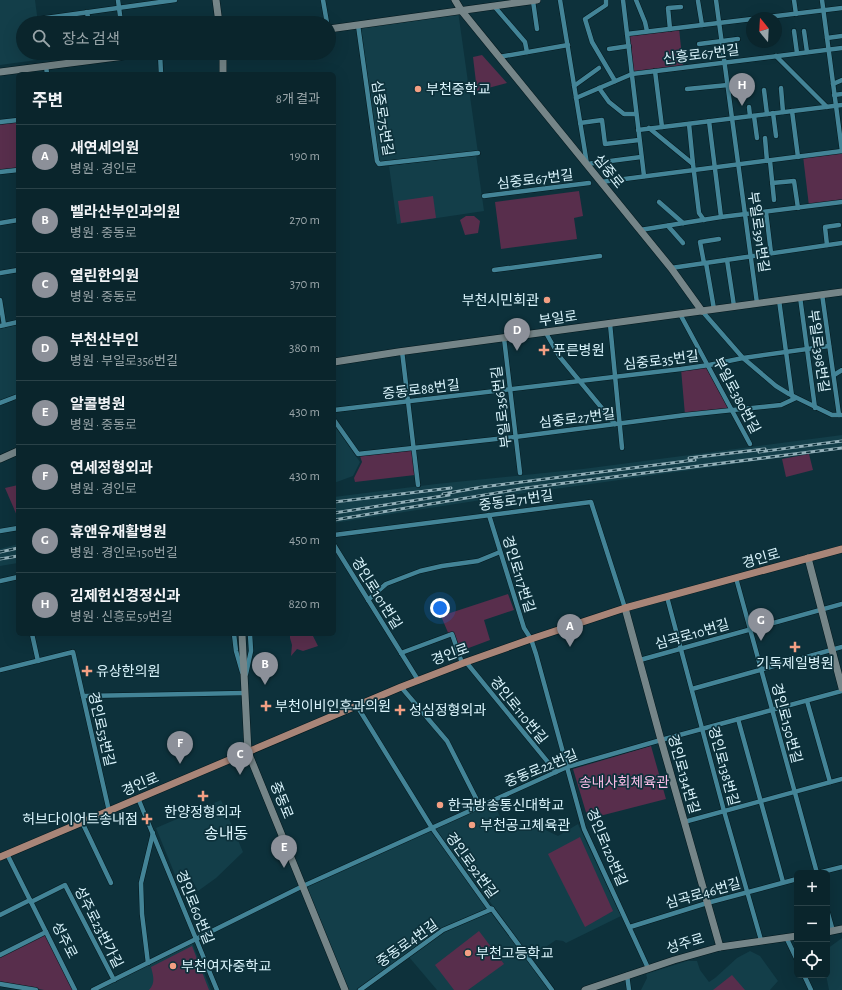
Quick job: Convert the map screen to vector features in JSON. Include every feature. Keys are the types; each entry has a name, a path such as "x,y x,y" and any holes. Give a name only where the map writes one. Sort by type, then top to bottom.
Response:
{"main road":[{"name":"경인로","path":"3,856 401,687 464,663 625,608 842,548"}],"street":[{"path":"118,0 120,16"},
{"path":"60,16 171,0"},
{"path":"216,0 218,16"},
{"path":"323,0 325,16"},
{"name":"심중로","path":"455,0 461,10 671,268 702,311 743,358 776,386 794,397 832,415 841,415"},
{"path":"336,28 535,0 537,29"},
{"path":"560,0 586,164 641,157"},
{"path":"606,0 606,5 584,19 592,42 615,81"},
{"path":"623,0 644,176"},
{"path":"636,0 647,31"},
{"name":"부일로391번길","path":"716,0 757,303"},
{"path":"794,0 796,14"},
{"path":"602,182 842,151 822,0"},
{"path":"698,1 702,25"},
{"path":"494,6 525,42 527,52"},
{"path":"670,29 668,8 681,6"},
{"path":"782,16 842,8"},
{"path":"87,12 88,16"},
{"path":"627,34 746,20"},
{"name":"심중로75번길","path":"358,25 377,162 379,164 478,153"},
{"path":"794,31 797,53"},
{"path":"804,31 807,52"},
{"path":"826,38 842,36"},
{"path":"698,44 738,39"},
{"path":"499,57 568,46"},
{"path":"609,49 629,46"},
{"name":"신흥로67번길","path":"576,98 632,74 842,48"},
{"path":"776,56 827,107"},
{"path":"0,72 47,70 96,60"},
{"path":"160,60 161,72"},
{"path":"223,60 223,72"},
{"path":"574,86 599,68"},
{"name":"신흥로67번길","path":"655,71 662,127"},
{"path":"833,84 842,80"},
{"path":"687,89 728,85"},
{"path":"599,88 609,102 624,114 636,114"},
{"path":"781,88 783,112"},
{"path":"764,90 768,114"},
{"path":"834,95 842,94"},
{"path":"638,130 842,105"},
{"path":"750,107 756,138"},
{"path":"792,111 798,157"},
{"path":"773,113 776,136"},
{"path":"0,122 16,120"},
{"path":"580,123 602,120 605,144 639,140"},
{"path":"709,121 721,217"},
{"path":"689,124 699,213 704,220"},
{"path":"649,128 693,164"},
{"path":"765,138 774,200"},
{"path":"0,172 16,170"},
{"path":"772,184 794,181 798,208"},
{"name":"심중로67번길","path":"484,196 589,183"},
{"path":"659,202 683,223"},
{"path":"640,230 721,217 842,202"},
{"path":"766,212 771,253"},
{"path":"0,223 16,220"},
{"path":"827,245 825,227 839,225"},
{"path":"668,226 683,243"},
{"path":"714,309 700,242 719,238"},
{"path":"671,268 842,243"},
{"path":"494,270 600,256"},
{"path":"727,260 734,306"},
{"path":"0,273 16,270"},
{"name":"부일로","path":"336,362 402,351 546,333 842,292"},
{"path":"822,294 841,415"},
{"name":"부일로398번길","path":"800,297 815,408"},
{"path":"0,300 2,326 16,322"},
{"path":"780,300 794,397"},
{"name":"부일로380번길","path":"680,314 750,444"},
{"path":"610,324 615,377 617,424 622,448"},
{"path":"546,333 559,356 617,424"},
{"name":"부일로356번길","path":"504,338 520,473"},
{"path":"743,358 830,346"},
{"path":"402,351 418,485"},
{"name":"심중로35번길","path":"510,390 708,365 743,358"},
{"path":"834,376 842,370"},
{"name":"중동로88번길","path":"336,410 510,390"},
{"path":"0,403 16,397"},
{"name":"심중로27번길","path":"336,423 359,454 515,437 684,415 782,405 794,397"},
{"path":"0,458 16,452"},
{"name":"중동로71번길","path":"336,535 591,502 625,608"},
{"name":"경인로117번길","path":"489,515 524,628 531,639"},
{"path":"0,531 16,528"},
{"name":"경인로101번길","path":"336,548 418,680"},
{"path":"368,600 386,584 420,571 478,561 500,552"},
{"path":"808,558 842,690"},
{"path":"0,581 16,577"},
{"name":"경인로150번길","path":"736,578 817,870"},
{"name":"경인로138번길","path":"667,597 724,811 761,940"},
{"name":"심곡로10번길","path":"640,660 842,604"},
{"name":"경인로134번길","path":"625,608 660,740 720,947"},
{"path":"401,653 452,634 464,663"},
{"path":"0,670 38,661 32,636"},
{"name":"중동로","path":"234,636 236,651 245,682"},
{"name":"중동로","path":"242,636 248,752 345,990"},
{"name":"중동로","path":"245,682 251,651 250,636"},
{"name":"경인로120번길","path":"531,639 584,829 648,968"},
{"path":"692,689 842,648"},
{"name":"경인로53번길","path":"38,661 73,652 109,811"},
{"name":"경인로110번길","path":"464,663 556,772"},
{"path":"401,687 446,741 480,806"},
{"name":"중동로22번길","path":"93,990 303,886 567,767 842,690"},
{"path":"83,696 246,693"},
{"path":"807,701 830,782"},
{"name":"경인로92번길","path":"357,706 432,828 489,908 492,909 552,990"},
{"path":"738,719 783,882"},
{"path":"684,822 842,779"},
{"name":"경인로60번길","path":"138,798 217,990"},
{"path":"82,822 111,883"},
{"path":"148,963 142,914 141,883 153,833"},
{"name":"성주로","path":"3,856 30,901 75,990"},
{"path":"830,870 842,867"},
{"name":"심곡로46번길","path":"630,927 707,903 794,880"},
{"name":"성주로23번가길","path":"30,901 65,885 114,980"},
{"path":"0,915 30,901"},
{"name":"중동로4번길","path":"360,990 442,930 492,909"},
{"path":"830,931 842,929"},
{"path":"0,955 46,932"},
{"name":"성주로","path":"585,990 648,968 720,947 794,936"},
{"path":"786,937 794,954"},
{"path":"627,975 629,990"},
{"path":"805,978 811,990"},
{"path":"0,984 36,990"}],"shaded area":[{"path":"0,0 35,0 37,16 16,16 16,60 37,60 0,65"},
{"name":"부천중학교","path":"458,11 478,153 379,164 358,25"},
{"path":"476,154 484,211 397,224 389,166"},
{"path":"16,322 16,397 0,403 0,326"},
{"path":"336,428 360,462 353,476 336,482"},
{"path":"842,435 842,449 519,494 336,523 336,497 436,484 583,469"},
{"path":"16,545 16,563 0,566 0,549"},
{"path":"221,800 243,852 216,878 198,891 191,878 178,882 156,828"},
{"path":"493,802 507,831 527,821 558,836 578,824 621,916 566,943 556,940 531,957 435,828"},
{"path":"429,829 489,908 443,930 356,990 345,990 303,886"},
{"name":"부천고등학교","path":"492,911 550,990 437,990 409,957 444,932"},
{"path":"842,938 842,990 829,990 827,978 830,978 830,947"},
{"name":"부천여자중학교","path":"192,943 211,990 98,990"},
{"path":"750,951 760,956 778,981 770,990 641,990 647,978 646,974 687,961 697,961 700,970 709,982 737,958"}],"green space":[{"path":"679,28 683,67 632,74 627,34"},
{"path":"482,55 507,83 477,91 473,57"},
{"path":"16,120 16,170 0,172 0,122"},
{"path":"842,151 842,202 809,206 803,156"},
{"path":"579,191 583,216 574,218 577,239 501,249 495,202"},
{"path":"433,196 436,218 401,223 398,201"},
{"path":"466,216 474,216 480,221 478,233 465,235 460,220"},
{"path":"709,365 733,411 685,415 681,369"},
{"path":"413,450 415,475 355,482 354,478 362,462 360,456"},
{"path":"809,454 813,470 786,477 782,459"},
{"path":"16,485 16,513 5,488"},
{"path":"508,594 514,610 484,620 490,640 458,652 452,634 449,635 441,616"},
{"path":"290,636 313,636 318,646 303,651 297,649 291,656 292,645"},
{"name":"송내사회체육관","path":"651,746 666,799 588,819 573,769"},
{"path":"580,837 613,911 585,927 548,854"},
{"path":"479,931 504,964 468,990 454,990 435,965"},
{"path":"46,934 73,990 44,990 0,982 0,956"},
{"name":"부천여자중학교","path":"192,946 209,990 149,990 153,985 151,967"},
{"path":"732,975 745,990 713,990"}],"railway":[{"path":"759,452 842,441"},
{"path":"336,520 526,488 842,448"},
{"path":"689,458 765,449"},
{"path":"443,494 482,487 695,460"},
{"path":"336,502 451,488"},
{"path":"336,513 449,495"},
{"path":"0,552 16,548"},
{"path":"0,559 16,556"}],"place":[{"name":"부천중학교","path":"418,89"},
{"name":"김제헌신경정신과","path":"742,106"},
{"name":"부천시민회관","path":"547,300"},
{"name":"푸른병원","path":"544,350"},
{"name":"부천산부인","path":"517,351"},
{"name":"휴앤유재활병원","path":"761,641"},
{"name":"새연세의원","path":"570,647"},
{"name":"기독제일병원","path":"795,647"},
{"name":"유상한의원","path":"87,671"},
{"name":"벨라산부인과의원","path":"265,685"},
{"name":"부천이비인후과의원","path":"266,706"},
{"name":"성심정형외과","path":"400,710"},
{"name":"연세정형외과","path":"180,764"},
{"name":"열린한의원","path":"240,775"},
{"name":"한양정형외과","path":"203,796"},
{"name":"한국방송통신대학교","path":"440,805"},
{"name":"허브다이어트송내점","path":"147,819"},
{"name":"부천공고체육관","path":"472,825"},
{"name":"알콜병원","path":"284,868"},
{"name":"부천고등학교","path":"468,953"},
{"name":"부천여자중학교","path":"173,966"}],"district":[{"name":"송내동","path":"226,833"}]}
